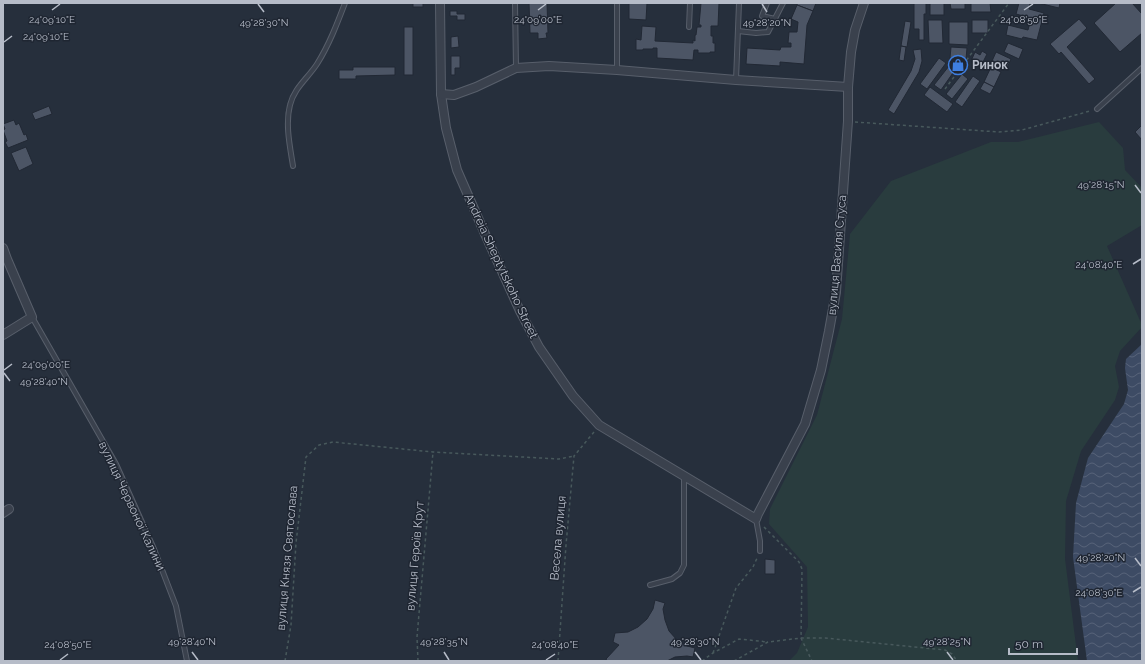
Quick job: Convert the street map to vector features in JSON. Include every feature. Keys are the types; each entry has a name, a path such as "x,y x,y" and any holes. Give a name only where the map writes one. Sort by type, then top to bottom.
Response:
{"street":[{"name":"Andreia Sheptytskoho Street","path":"440,3 441,94 446,128 457,170 484,234 520,311 539,346 573,396 599,426 756,519"},
{"name":"вулиця Василя Стуса","path":"756,519 805,424 821,370 836,292 848,121 848,88 851,52 855,30 864,3"},
{"path":"441,94 454,95 476,87 516,68 549,66 848,88"},
{"path":"3,248 32,317 3,335"}],"lane":[{"path":"293,166 289,137 290,104 296,90 317,64 345,3"},
{"path":"515,3 516,68"},
{"path":"617,3 618,70"},
{"path":"689,27 690,3"},
{"path":"736,80 739,3"},
{"path":"766,3 762,16 775,19"},
{"path":"738,31 756,33 768,32 783,3"},
{"path":"1097,109 1142,68"},
{"name":"вулиця Червоної Калини","path":"32,317 119,471 154,549 176,606 187,661"},
{"path":"650,585 672,579 680,573 684,565 684,476"},
{"path":"756,519 760,541 760,551"}],"path":[{"path":"945,89 1009,3"},
{"path":"848,121 999,132 1022,130 1097,109"},
{"path":"433,452 559,459 574,456 599,426"},
{"name":"вулиця Князя Святослава","path":"285,661 291,626 296,543 306,457 319,445 333,442 433,452"},
{"name":"вулиця Героїв Крут","path":"418,661 417,637 433,452"},
{"name":"Весела вулиця","path":"558,661 574,456"},
{"path":"756,519 799,562 802,569 802,638 812,661"},
{"path":"713,653 736,588 753,567 760,551"},
{"path":"702,661 713,653 744,639 768,642 802,638 825,638 945,650 952,654 957,661"},
{"path":"734,661 768,642"}],"shaded area":[{"path":"1099,122 1123,148 1125,170 1142,188 1142,225 1107,246 1142,327 1120,351 1115,366 1119,387 1115,400 1081,451 1066,501 1065,559 1078,661 789,661 797,653 808,627 807,567 769,524 770,509 817,415 842,319 850,234 891,181 991,142 1018,142"}],"water":[{"path":"1142,344 1142,661 1087,661 1073,557 1076,503 1088,458 1124,404 1128,390 1125,368 1126,359"}],"building":[{"path":"413,3 423,3 423,7 413,7"},
{"path":"529,3 547,3 547,38 538,39 538,33 530,33"},
{"path":"629,3 647,3 646,20 629,19"},
{"path":"701,3 719,3 718,26 711,26 711,36 713,36 713,43 715,43 715,52 698,53 698,50 694,50 693,60 657,58 657,48 636,50 636,39 641,40 642,26 656,27 655,41 693,43 693,40 695,41 697,27 701,27 701,25 699,25"},
{"path":"797,3 816,3 813,11 797,5"},
{"path":"914,3 926,3 926,14 924,14 924,40 919,40 919,29 914,29"},
{"path":"930,3 944,3 944,15 930,15"},
{"path":"950,3 965,3 965,9 951,9"},
{"path":"971,3 990,3 991,12 971,12"},
{"path":"1019,3 1030,3 1029,9 1044,13 1037,40 1023,37 1022,39 1006,35 1008,25 1028,30 1031,18 1016,14"},
{"path":"1038,3 1060,3 1059,8"},
{"path":"1116,3 1132,3 1142,14 1142,33 1120,52 1094,23"},
{"path":"797,5 813,11 807,25 804,64 780,62 780,66 746,64 747,48 780,50 781,47 791,47 791,43 788,43 789,32 797,32 798,22 791,19"},
{"path":"450,11 457,11 457,14 465,14 465,20 457,20 457,16 450,16"},
{"path":"1079,19 1087,28 1067,47 1095,79 1089,84 1061,52 1059,54 1050,44"},
{"path":"928,20 942,20 943,43 929,43"},
{"path":"972,20 988,20 988,33 972,33"},
{"path":"905,21 911,22 907,47 901,46"},
{"path":"949,22 968,22 968,45 949,44"},
{"path":"404,27 413,27 413,75 404,75"},
{"path":"458,36 459,47 451,48 451,37"},
{"path":"1008,43 1023,49 1019,59 1004,52"},
{"path":"901,46 906,47 904,61 899,60"},
{"path":"951,47 967,48 966,59 950,58"},
{"path":"921,49 922,61 919,72 894,114 888,110 911,71 915,59 913,50"},
{"path":"982,51 987,54 981,66 971,61 975,52 980,55"},
{"path":"996,52 1011,59 1007,68 992,61"},
{"path":"451,56 460,56 460,68 455,68 455,75 451,75"},
{"path":"939,58 946,63 927,89 920,84"},
{"path":"949,66 955,70 941,90 934,85"},
{"path":"353,67 395,67 395,75 356,76 356,79 339,79 339,70 353,70"},
{"path":"991,67 1001,72 994,87 984,82"},
{"path":"962,74 968,79 952,99 946,94"},
{"path":"973,76 980,81 962,107 955,102"},
{"path":"984,82 994,87 990,94 980,89"},
{"path":"930,87 953,104 947,112 924,95"},
{"path":"49,106 52,114 35,120 32,113"},
{"path":"14,120 16,125 19,123 28,140 8,148 5,142 7,141 3,130 5,129 3,124"},
{"path":"1142,125 1142,140 1135,132"},
{"path":"26,147 33,164 19,171 11,153"},
{"path":"765,559 775,560 775,574 765,574"},
{"path":"655,600 665,603 663,609 669,631 677,640 687,646 695,648 693,657 675,657 667,661 607,661 606,659 619,645 613,642 615,633 628,632 638,627 647,619 653,609"}],"place":[{"name":"Ринок","path":"958,65"}]}
